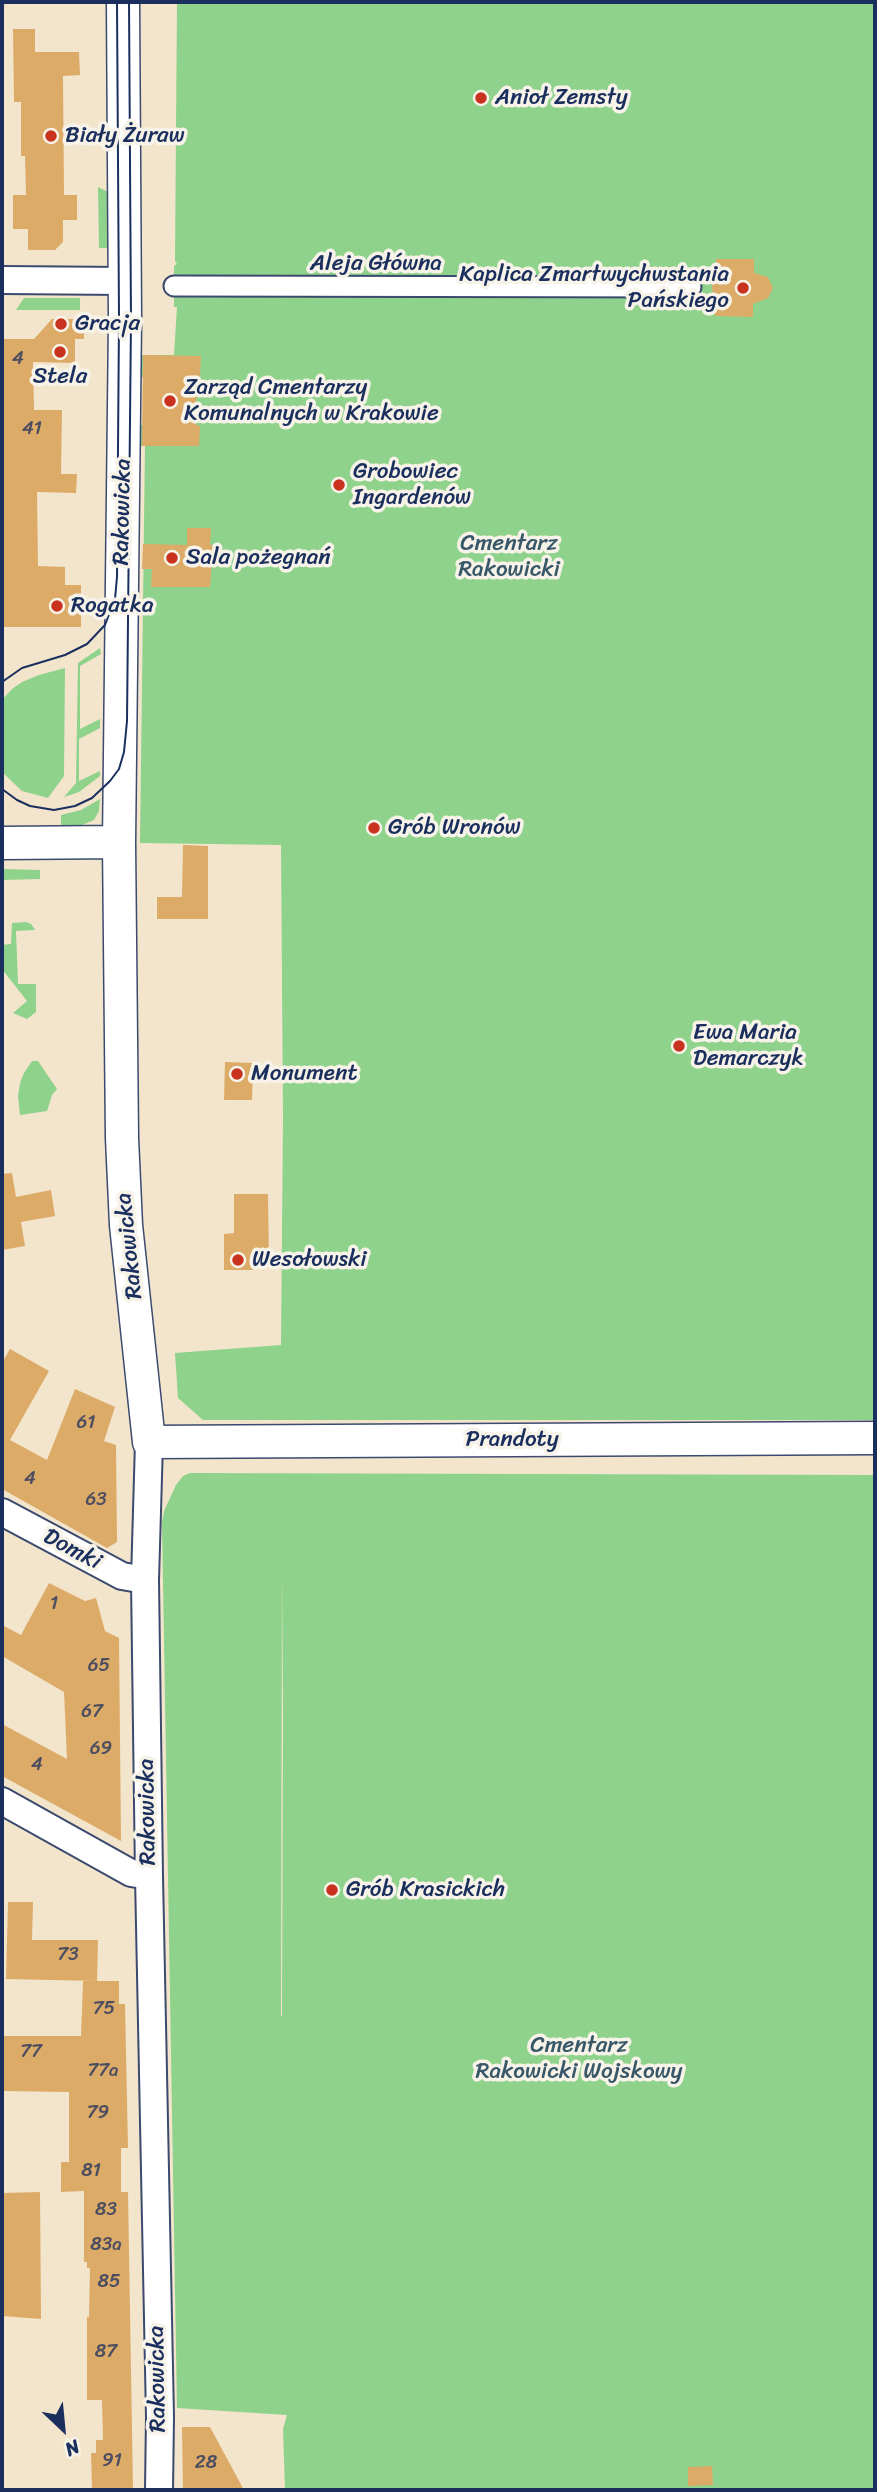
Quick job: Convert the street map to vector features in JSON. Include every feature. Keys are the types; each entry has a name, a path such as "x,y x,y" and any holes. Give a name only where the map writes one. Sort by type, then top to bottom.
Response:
{"street":[{"name":"Rakowicka","path":"123,2 125,281 119,842 123,1168 126,1225 149,1442 145,1580 160,2417 159,2490"},
{"path":"2,280 125,281"},
{"name":"Aleja Główna","path":"174,286 691,287"},
{"path":"2,843 119,842"},
{"name":"Prandoty","path":"149,1442 875,1438"},
{"name":"Domki","path":"2,1512 122,1576 145,1580"},
{"path":"2,1801 131,1873 149,1876"}],"green space":[{"name":"Cmentarz Rakowicki","path":"177,2 875,2 875,1420 203,1420 178,1398 175,1353 281,1345 283,1118 281,845 140,843 145,446 140,446 144,377 141,377 141,355 174,355 177,307 174,307 174,266 177,264"},
{"path":"98,187 108,192 109,248 99,248"},
{"path":"24,298 80,298 80,310 16,310"},
{"path":"100,648 101,654 80,666 80,729 100,719 100,728 79,739 79,781 100,771 100,776 79,792 64,797 76,783 78,663"},
{"path":"65,668 64,776 48,798 22,791 2,772 2,700 22,682"},
{"path":"100,799 99,811 94,820 82,825 61,827 61,815 81,810"},
{"path":"2,869 40,870 40,879 2,880"},
{"path":"26,922 35,930 16,931 18,984 36,984 36,1012 27,1019 13,1013 27,1001 2,969 2,945 11,944 12,923"},
{"path":"32,1061 38,1061 57,1089 47,1111 20,1115 20,1083"},
{"name":"Cmentarz Rakowicki Wojskowy","path":"190,1473 875,1475 875,2490 285,2490 283,2429 287,2415 177,2408 162,1523 164,1511 183,1476","holes":["282,1567 282,2016 281,2016"]}],"building":[{"path":"13,29 35,29 35,52 79,52 80,75 63,76 64,195 77,195 77,220 63,220 63,242 55,250 28,250 28,229 13,229 13,195 26,195 25,156 21,156 21,102 14,102"},
{"name":"Kaplica Zmartwychwstania Pańskiego","path":"716,259 754,259 754,273 768,277 773,288 768,298 753,304 753,317 715,316 712,286 713,274 716,274"},
{"path":"52,319 84,319 84,339 75,339 75,363 33,362 34,410 62,410 61,474 77,474 76,493 37,492 38,566 65,567 65,585 81,585 81,627 2,627 2,339 34,339"},
{"name":"Zarząd Cmentarzy Komunalnych w Krakowie","path":"143,355 201,356 200,377 197,377 196,425 200,426 199,446 142,446"},
{"name":"Sala pożegnań","path":"187,528 211,528 210,545 213,545 210,587 151,587 152,569 142,569 143,544 187,545"},
{"path":"183,845 208,846 208,919 157,919 157,897 182,897"},
{"name":"Monument","path":"225,1062 253,1063 252,1100 224,1100"},
{"path":"12,1173 16,1197 51,1190 55,1216 21,1222 25,1246 2,1250 2,1174"},
{"path":"234,1194 268,1194 269,1263 253,1263 253,1270 224,1270 224,1234 234,1233"},
{"path":"10,1349 49,1371 10,1440 47,1460 75,1389 115,1407 104,1441 116,1445 117,1542 107,1548 2,1489 2,1363"},
{"path":"49,1583 85,1601 96,1598 105,1631 119,1638 121,1841 2,1776 2,1724 67,1759 64,1692 2,1656 2,1625 21,1635"},
{"path":"8,1902 33,1902 32,1940 98,1940 97,1981 6,1979"},
{"path":"83,1981 119,1981 119,2004 125,2004 128,2148 121,2148 121,2192 128,2192 133,2490 92,2490 91,2453 96,2453 96,2440 103,2440 102,2400 87,2400 90,2268 87,2268 87,2262 84,2262 84,2191 61,2192 61,2162 69,2162 69,2092 2,2091 2,2036 81,2036"},
{"path":"40,2192 41,2319 2,2316 2,2193"},
{"path":"182,2427 210,2427 244,2490 183,2490"},
{"path":"712,2466 713,2485 688,2486 688,2467"}],"tram line":[{"path":"2,682 22,668 65,655 87,644 105,625 115,599 119,319 117,2"},
{"path":"2,789 30,806 54,810 75,806 92,798 110,781 119,769 124,752 127,721 131,320 129,2"}],"place":[{"name":"Anioł Zemsty","path":"481,98"},
{"name":"Biały Żuraw","path":"51,136"},
{"name":"Kaplica Zmartwychwstania Pańskiego","path":"743,288"},
{"name":"Gracja","path":"61,324"},
{"name":"Stela","path":"60,352"},
{"name":"Zarząd Cmentarzy Komunalnych w Krakowie","path":"170,401"},
{"name":"Grobowiec Ingardenów","path":"339,485"},
{"name":"Sala pożegnań","path":"172,558"},
{"name":"Rogatka","path":"57,606"},
{"name":"Grób Wronów","path":"374,828"},
{"name":"Ewa Maria Demarczyk","path":"679,1046"},
{"name":"Monument","path":"237,1074"},
{"name":"Wesołowski","path":"238,1260"},
{"name":"Grób Krasickich","path":"332,1890"}]}
